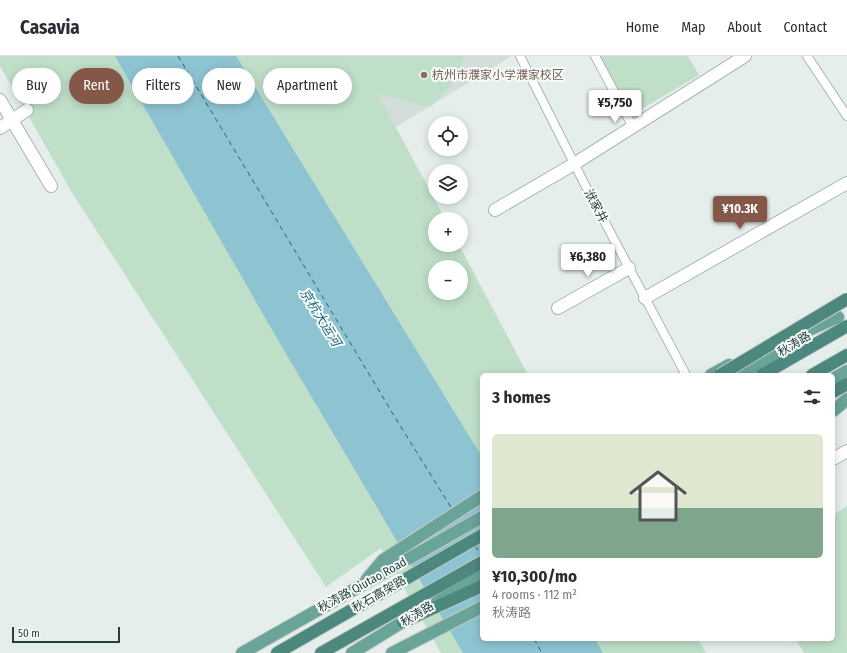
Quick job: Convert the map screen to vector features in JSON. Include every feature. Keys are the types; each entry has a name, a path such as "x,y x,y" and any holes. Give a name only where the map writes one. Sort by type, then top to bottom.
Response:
{"highway":[{"path":"723,373 847,299"},
{"path":"765,373 847,326"},
{"path":"816,373 847,355"},
{"path":"835,391 847,384"},
{"name":"秋石高架路","path":"277,653 480,536"},
{"name":"秋石高架路","path":"321,653 480,563"},
{"path":"403,622 480,587"}],"main road":[{"path":"715,373 734,362 843,315"},
{"name":"秋涛路","path":"745,373 843,315"},
{"path":"835,378 847,371"},
{"path":"835,409 847,399"},
{"path":"362,585 383,560 480,497"},
{"name":"秋涛路 Qiutao Road","path":"242,653 480,518"},
{"name":"秋涛路","path":"352,653 480,576"},
{"path":"394,652 480,608"}],"street":[{"path":"495,210 574,164 745,56"},
{"path":"0,100 51,186"},
{"path":"0,128 26,110"},
{"path":"645,298 847,183"},
{"path":"558,308 629,268"},
{"path":"835,458 847,451"}],"lane":[{"name":"洑家井","path":"520,56 574,164 685,373"},
{"path":"595,56 633,127"},
{"path":"807,56 847,116"}],"shaded area":[{"name":"杭州市濮家小学濮家校区","path":"355,56 512,56 396,127"}],"green space":[{"path":"0,56 464,56 456,80 430,107 378,94 428,187 428,204 437,204 441,212 428,212 428,252 463,252 467,260 428,260 428,300 468,300 468,262 527,373 480,373 480,641 699,641 706,653 441,653 381,548 326,587 71,191 22,104 61,104 61,68 12,68 12,87 0,66"},
{"path":"599,56 688,56 699,75 630,116"},
{"path":"847,506 847,653 804,653 797,641 835,641 835,514"}],"water":[{"name":"京杭大运河","path":"115,56 236,56 243,68 202,68 202,104 255,104 255,87 263,100 263,104 265,104 480,454 480,641 596,641 603,653 463,653 275,335 143,104 194,104 194,68 132,68 132,86 124,72 124,68 122,68"}],"ferry route":[{"path":"178,56 396,419 452,509"},
{"path":"475,546 480,553"},
{"path":"535,641 542,653"}],"place":[{"name":"杭州市濮家小学濮家校区","path":"424,75"}]}
